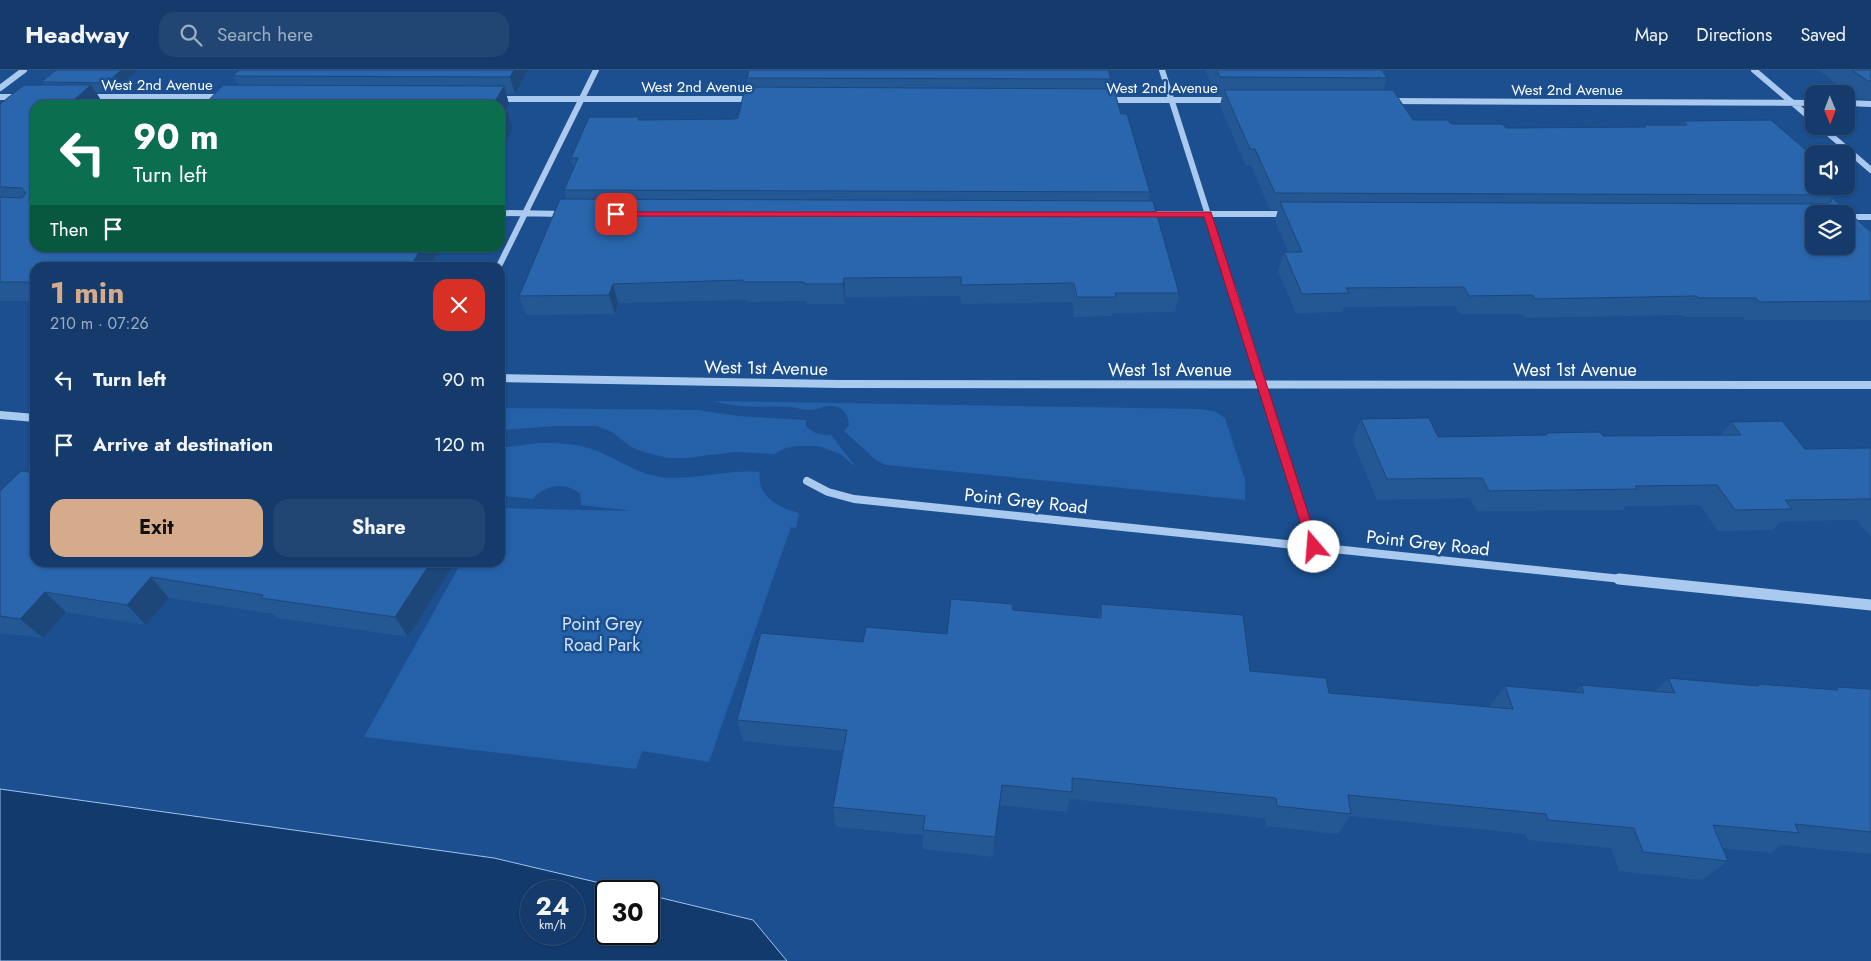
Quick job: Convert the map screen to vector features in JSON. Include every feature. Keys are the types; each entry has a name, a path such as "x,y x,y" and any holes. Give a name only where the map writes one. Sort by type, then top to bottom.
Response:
{"street":[{"path":"0,88 24,70"},
{"path":"501,262 596,70"},
{"path":"1162,70 1314,547"},
{"path":"1754,70 1805,113"},
{"path":"0,97 30,97"},
{"name":"West 2nd Avenue","path":"79,97 227,98"},
{"name":"West 2nd Avenue","path":"492,98 758,99"},
{"name":"West 2nd Avenue","path":"1103,100 1243,100"},
{"name":"West 2nd Avenue","path":"1381,101 1805,104"},
{"path":"1855,104 1871,104"},
{"path":"1830,135 1871,170"},
{"path":"505,214 577,214"},
{"path":"1136,214 1296,214"},
{"path":"1855,217 1871,217"},
{"name":"West 1st Avenue","path":"505,378 839,384 1871,386"},
{"path":"0,415 30,418"},
{"name":"Point Grey Road","path":"807,481 828,492 854,499 1871,605"}],"green space":[{"path":"714,401 1200,409 1216,412 1225,418 1245,480 1245,500 886,465 876,460 844,431 849,425 848,419 840,408 827,406 808,410 791,407 742,406"},
{"path":"505,408 699,410 738,416 806,420 806,426 817,434 831,435 856,467 840,454 818,446 786,448 774,454 735,452 687,458 667,458 631,447 612,432 597,426 558,426 505,430"},
{"name":"Point Grey Road Park","path":"538,443 569,444 597,451 641,472 660,477 672,478 735,472 760,472 762,488 770,500 784,508 799,513 796,528 791,527 709,762 642,751 636,769 364,737 459,567 505,567 505,508 632,511 581,505 580,494 568,487 562,486 543,490 533,499 505,496 505,447"}],"shaded area":[{"path":"0,789 494,858 595,882 595,945 660,945 660,898 753,920 787,961 0,961"}],"building":[{"path":"56,70 121,70 107,83 41,82"},
{"path":"239,70 514,70 510,77 233,76"},
{"path":"749,70 1108,70 1111,79 747,78"},
{"path":"1217,70 1382,70 1387,78 1220,77"},
{"path":"1852,70 1871,70 1871,81 1868,81"},
{"path":"24,85 91,85 74,100 30,100 30,252 419,252 413,262 30,262 30,282 0,282 0,197 22,198 26,193 22,188 0,187 0,104"},
{"path":"223,85 504,86 496,100 209,100"},
{"path":"745,87 1114,89 1121,114 1127,114 1150,192 564,190 578,158 571,158 589,117 639,117 638,120 734,119 738,118"},
{"path":"1224,90 1393,90 1413,120 1448,120 1451,124 1502,124 1506,128 1646,127 1644,125 1687,125 1683,121 1771,120 1805,149 1805,195 1275,193 1255,149 1250,149"},
{"path":"1832,198 1840,205 1805,205 1805,255 1855,255 1855,218 1871,232 1871,301 1759,302 1756,298 1699,298 1696,296 1535,299 1532,295 1469,296 1464,287 1346,288 1349,293 1302,294 1284,252 1302,252 1280,202 1827,204 1831,202"},
{"path":"560,199 1153,201 1179,293 1115,293 1116,297 1077,297 1074,283 961,285 961,277 844,278 843,284 743,282 743,280 613,284 609,295 519,296"},
{"path":"1429,418 1438,437 1600,432 1603,436 1741,435 1731,422 1782,421 1805,449 1871,448 1871,499 1785,500 1792,509 1735,510 1717,485 1635,486 1638,489 1489,491 1482,478 1387,479 1361,419"},
{"path":"21,471 30,472 30,567 428,567 395,617 261,598 263,595 151,577 127,605 45,592 20,619 0,616 0,491"},
{"path":"951,599 1012,604 1013,610 1101,618 1101,604 1243,615 1250,671 1326,678 1329,693 1513,709 1505,686 1584,693 1581,685 1675,693 1668,678 1759,686 1758,684 1838,690 1836,687 1871,689 1871,832 1795,824 1799,833 1713,825 1728,861 1643,852 1634,828 1548,820 1546,814 1348,795 1351,814 1277,806 1276,798 1072,778 1072,792 1002,785 995,837 923,830 925,816 833,807 847,730 737,720 761,633 863,642 866,627 947,634"}],"route":[{"path":"616,214 1208,214 1314,547"}]}
